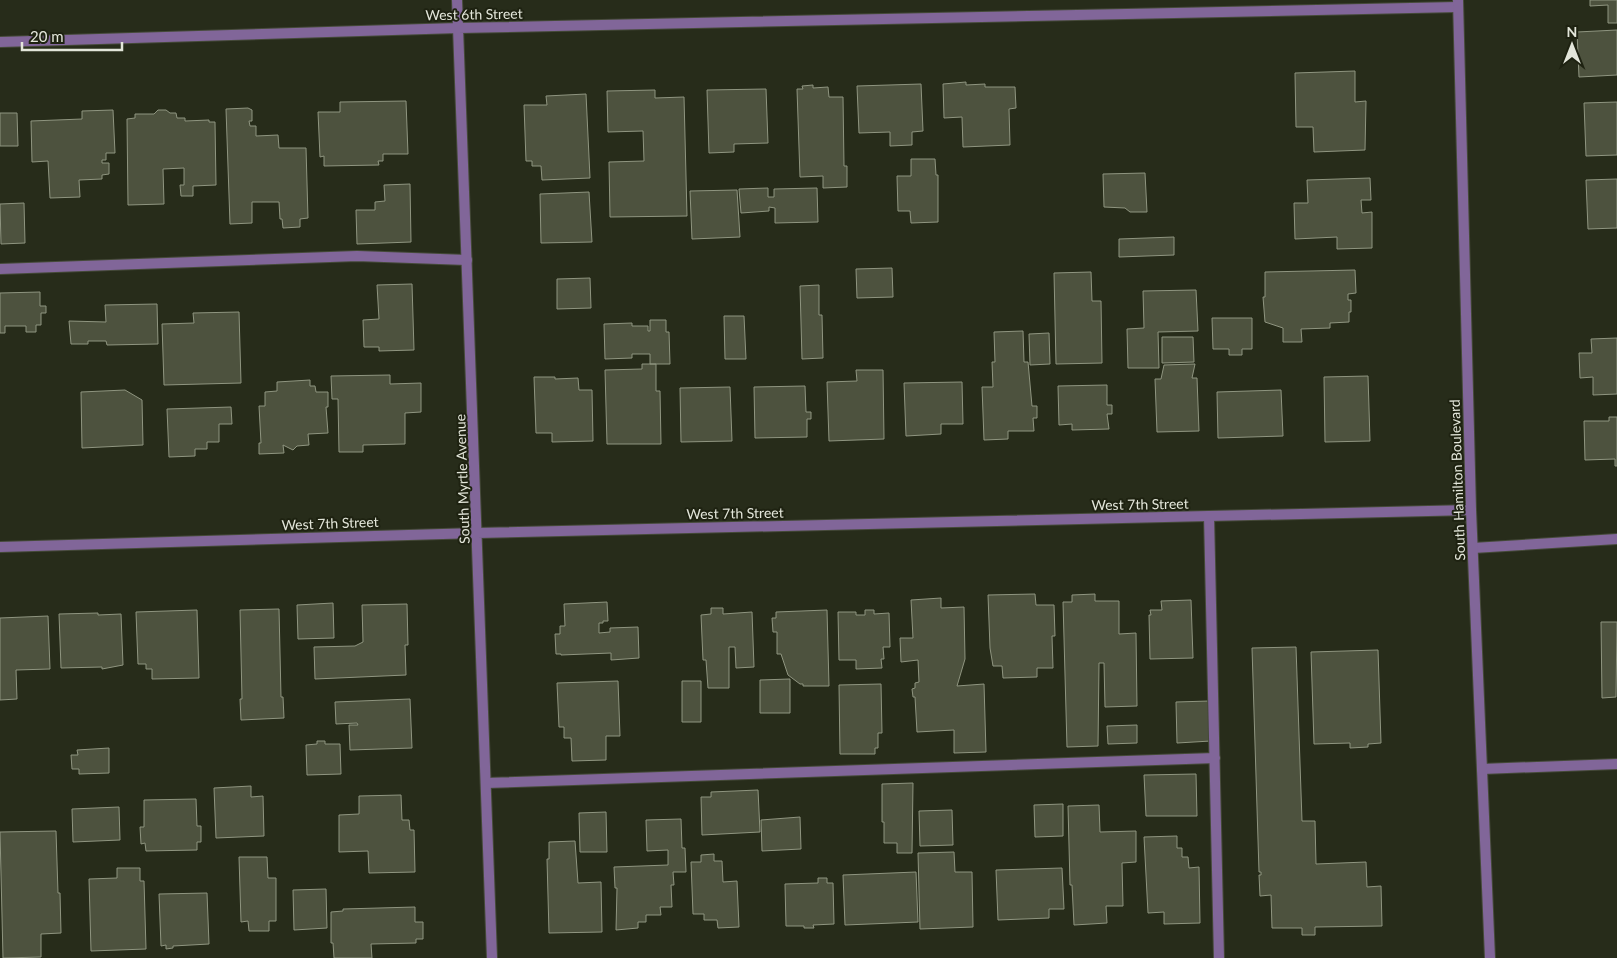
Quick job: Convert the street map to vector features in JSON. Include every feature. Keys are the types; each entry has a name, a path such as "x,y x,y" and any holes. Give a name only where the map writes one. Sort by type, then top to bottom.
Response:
{"street":[{"name":"South Myrtle Avenue","path":"457,0 478,533 492,958"},
{"name":"West 6th Street","path":"0,42 458,28 1458,4"},
{"name":"South Hamilton Boulevard","path":"1458,4 1471,510 1490,958"},
{"path":"0,269 357,256 467,260"},
{"name":"West 7th Street","path":"0,547 478,533 1471,510"},
{"path":"1209,516 1219,958"},
{"path":"1473,548 1617,539"},
{"path":"486,782 1215,758"},
{"path":"1482,769 1617,764"}],"building":[{"path":"1590,0 1617,0 1617,23 1608,23 1608,5 1590,6"},
{"path":"1617,30 1617,75 1579,77 1577,32"},
{"path":"1355,71 1355,102 1366,101 1365,150 1314,152 1313,127 1296,127 1295,73"},
{"path":"966,82 966,85 985,84 985,87 1015,87 1016,108 1009,109 1010,145 963,147 962,117 944,118 943,84"},
{"path":"921,84 923,131 912,132 912,145 890,146 890,132 859,133 857,86"},
{"path":"813,85 813,88 828,87 829,97 843,97 844,166 847,166 847,187 823,188 823,176 800,177 797,89 803,89 802,86"},
{"path":"766,89 768,143 734,144 734,152 709,153 707,90"},
{"path":"655,90 655,98 684,97 687,216 610,217 609,162 644,161 643,131 608,132 607,91"},
{"path":"586,94 590,178 542,180 541,166 532,166 532,161 526,161 524,105 547,105 546,96"},
{"path":"406,101 408,154 383,154 383,161 378,161 379,165 324,166 324,156 320,157 318,112 340,112 340,102"},
{"path":"1617,102 1617,155 1586,156 1584,103"},
{"path":"248,108 252,110 252,121 249,121 250,126 256,126 256,136 278,135 279,148 306,148 308,218 300,219 300,227 283,228 282,219 280,219 279,202 252,202 252,223 230,224 226,109"},
{"path":"113,110 115,153 106,153 106,160 102,160 102,163 109,163 109,174 102,175 102,179 79,180 80,197 50,198 48,161 32,162 31,121 82,119 82,111"},
{"path":"158,110 176,113 177,118 185,118 185,121 209,120 209,122 215,122 216,185 193,186 193,196 181,196 180,185 184,185 184,168 163,169 164,204 128,205 127,119 135,118 135,114 154,114"},
{"path":"0,113 17,113 18,146 0,146"},
{"path":"911,159 935,159 936,175 938,175 938,222 911,223 910,211 898,211 897,176 911,176"},
{"path":"1145,173 1147,212 1130,212 1125,208 1104,207 1103,174"},
{"path":"1370,178 1371,200 1361,200 1362,213 1372,212 1372,248 1337,249 1337,237 1295,239 1294,203 1308,203 1307,180"},
{"path":"1617,179 1617,228 1588,229 1586,180"},
{"path":"410,184 411,242 357,244 356,210 375,210 375,202 385,201 384,185"},
{"path":"768,188 768,197 774,197 774,189 817,188 818,222 775,223 775,208 769,207 769,211 741,213 739,189"},
{"path":"737,190 740,237 692,239 690,191"},
{"path":"589,192 592,242 541,243 540,194"},
{"path":"24,203 25,243 1,244 0,204"},
{"path":"1174,237 1174,255 1119,257 1119,239"},
{"path":"892,268 893,297 857,298 856,269"},
{"path":"1355,270 1356,293 1348,294 1348,300 1351,300 1349,322 1330,323 1330,328 1301,329 1302,342 1283,342 1283,328 1265,322 1263,297 1265,297 1265,272"},
{"path":"1091,272 1092,301 1101,301 1102,363 1056,364 1054,273"},
{"path":"590,278 591,308 557,309 557,279"},
{"path":"412,284 414,350 379,351 379,347 364,347 363,320 379,319 377,285"},
{"path":"819,285 819,315 822,315 823,358 802,359 800,286"},
{"path":"1196,290 1198,331 1158,332 1159,368 1128,368 1127,329 1144,328 1143,291"},
{"path":"40,292 40,306 46,306 46,313 41,313 41,325 36,325 36,332 26,332 26,326 5,326 5,333 0,333 0,293"},
{"path":"157,304 158,344 107,345 106,341 88,341 88,344 71,344 69,321 106,322 105,305"},
{"path":"239,312 241,383 164,385 162,324 194,323 193,313"},
{"path":"724,316 744,316 746,359 725,359"},
{"path":"1212,318 1252,318 1252,349 1242,349 1242,355 1229,355 1229,349 1213,349"},
{"path":"650,320 666,320 666,332 669,332 670,364 650,364 650,354 632,354 632,358 605,359 604,324 632,323 632,326 648,326 648,331 650,331"},
{"path":"1023,331 1024,362 1028,362 1032,406 1037,406 1037,418 1033,418 1034,431 1008,431 1008,439 984,440 982,387 993,387 992,362 995,362 994,332"},
{"path":"1049,333 1050,364 1030,365 1029,334"},
{"path":"1162,337 1193,337 1194,362 1162,363"},
{"path":"1617,338 1617,394 1593,395 1593,377 1580,378 1579,353 1592,353 1591,339"},
{"path":"642,364 656,364 656,391 660,391 661,444 607,444 605,370 642,369"},
{"path":"1195,364 1192,378 1197,378 1199,431 1157,432 1155,379 1161,379 1164,365"},
{"path":"856,370 883,370 884,439 829,441 827,382 857,381"},
{"path":"390,375 390,384 421,383 421,412 405,413 405,444 363,445 363,452 339,452 338,399 332,399 331,376"},
{"path":"1368,376 1370,441 1325,442 1324,377"},
{"path":"534,377 555,377 555,379 578,378 579,390 592,390 593,441 552,442 552,433 536,433"},
{"path":"310,380 310,386 315,386 316,392 328,392 328,407 326,407 328,433 308,434 309,445 297,446 293,450 283,445 284,453 259,454 259,443 261,443 259,406 265,406 265,392 277,391 277,382"},
{"path":"962,382 963,424 941,424 941,434 906,436 904,383"},
{"path":"1107,385 1107,405 1112,405 1112,414 1107,414 1109,429 1072,430 1072,424 1059,425 1058,386"},
{"path":"805,386 806,412 811,412 811,419 807,419 807,437 755,438 754,387"},
{"path":"730,387 732,441 681,442 680,388"},
{"path":"125,390 142,400 143,445 82,448 81,392"},
{"path":"1281,390 1283,436 1218,438 1217,392"},
{"path":"231,407 232,424 219,424 219,442 207,442 207,449 195,449 195,456 169,457 167,409"},
{"path":"1609,417 1617,417 1617,466 1615,466 1615,459 1585,460 1584,421 1609,421"},
{"path":"1035,594 1036,605 1054,605 1055,636 1052,636 1053,668 1037,668 1037,677 1003,678 1002,666 993,666 990,648 988,595"},
{"path":"1095,594 1095,601 1119,601 1119,634 1136,633 1137,706 1105,707 1104,663 1099,663 1098,746 1067,747 1063,602 1072,602 1072,595"},
{"path":"941,598 941,608 964,607 965,659 957,686 984,684 986,752 954,753 954,730 917,732 915,697 913,697 912,689 915,688 915,683 919,682 918,660 901,662 900,638 913,638 911,600"},
{"path":"1191,600 1193,658 1150,659 1150,610 1162,610 1161,601"},
{"path":"607,602 608,621 599,623 599,633 610,632 610,628 638,627 639,658 611,660 611,653 556,654 555,634 560,634 560,626 565,626 564,604"},
{"path":"333,603 334,638 298,639 297,605"},
{"path":"407,604 408,645 405,645 406,675 315,679 314,647 355,646 363,642 362,605"},
{"path":"711,608 723,608 723,614 752,612 754,667 736,668 735,647 729,647 729,688 708,688 706,660 703,660 701,615 711,614"},
{"path":"279,609 281,697 283,697 284,718 241,720 240,610"},
{"path":"197,610 199,678 152,679 152,669 146,669 146,664 138,664 136,612"},
{"path":"827,610 829,686 803,686 803,684 800,684 788,675 781,654 777,654 777,632 773,632 772,618 776,618 776,612"},
{"path":"865,610 874,610 874,614 889,613 890,647 883,647 884,659 881,659 882,668 856,669 856,660 839,660 838,612 856,612 856,615 865,615"},
{"path":"98,613 98,615 121,614 123,665 102,669 102,667 61,668 59,614"},
{"path":"48,616 50,669 16,670 17,699 0,700 0,618"},
{"path":"1601,622 1617,622 1616,697 1602,698"},
{"path":"1296,647 1302,821 1315,821 1316,864 1366,862 1367,887 1381,886 1382,926 1315,927 1315,935 1302,935 1302,928 1272,928 1271,895 1260,896 1259,875 1261,875 1261,872 1259,872 1252,648"},
{"path":"1378,650 1381,743 1368,744 1368,747 1350,748 1350,743 1314,744 1311,652"},
{"path":"790,679 790,713 760,713 760,680"},
{"path":"618,681 620,736 606,736 606,760 572,761 571,738 564,738 564,727 559,727 557,683"},
{"path":"682,681 701,681 701,722 682,722"},
{"path":"881,684 882,733 878,733 878,748 875,748 875,754 840,754 839,685"},
{"path":"410,699 412,748 350,750 349,725 358,725 357,723 336,724 335,702"},
{"path":"1209,701 1211,741 1177,743 1176,702"},
{"path":"1137,725 1137,743 1108,744 1107,726"},
{"path":"317,741 325,741 325,744 340,744 341,774 307,775 306,745 317,744"},
{"path":"109,748 109,773 79,774 79,769 72,769 71,755 78,755 77,750"},
{"path":"1196,774 1197,816 1146,816 1144,775"},
{"path":"913,783 912,853 897,853 897,843 884,843 882,784"},
{"path":"251,786 251,797 263,796 264,836 216,838 214,788"},
{"path":"758,790 760,832 702,835 701,797 711,797 711,792"},
{"path":"401,795 402,820 409,820 410,830 414,830 415,872 369,873 368,851 339,852 339,815 359,814 359,796"},
{"path":"196,799 197,826 201,826 201,842 197,842 197,850 146,851 145,843 141,844 140,827 144,827 144,800"},
{"path":"1063,804 1063,836 1035,837 1034,805"},
{"path":"1099,805 1100,832 1136,831 1136,862 1122,863 1123,906 1106,906 1107,923 1074,925 1072,885 1070,885 1068,806"},
{"path":"119,807 120,840 73,842 72,809"},
{"path":"952,810 953,845 920,846 919,811"},
{"path":"606,812 607,852 580,852 579,813"},
{"path":"800,817 801,849 762,851 761,820"},
{"path":"681,819 682,848 685,848 686,872 673,872 674,885 671,885 672,907 660,907 661,915 646,915 646,922 638,922 638,928 616,930 617,888 615,888 614,867 668,865 668,850 647,851 646,820"},
{"path":"56,831 61,933 41,934 41,957 3,958 0,832"},
{"path":"1177,836 1177,848 1182,848 1182,857 1188,857 1189,868 1199,867 1200,923 1164,924 1164,912 1148,913 1144,837"},
{"path":"575,841 578,883 601,882 602,932 549,933 547,859 549,859 549,842"},
{"path":"954,852 955,872 972,872 973,927 920,929 918,853"},
{"path":"714,854 714,861 722,861 723,882 737,881 739,927 718,928 717,920 704,920 704,914 693,914 691,862 701,862 701,855"},
{"path":"239,857 267,857 268,878 276,878 276,921 269,921 269,931 249,931 248,921 241,922"},
{"path":"117,868 140,868 140,881 144,881 146,949 91,951 89,879 117,878"},
{"path":"1062,868 1064,909 1049,909 1049,918 998,920 996,870"},
{"path":"916,872 918,922 845,925 843,875"},
{"path":"818,878 827,878 827,883 833,883 834,924 813,925 814,928 786,926 785,884 818,883"},
{"path":"326,889 327,928 294,930 293,890"},
{"path":"207,893 209,944 173,946 173,948 166,949 166,945 161,946 159,894"},
{"path":"415,907 415,922 423,922 423,939 416,939 416,943 371,944 372,958 334,958 333,943 331,943 331,912 343,911 343,909"}]}
